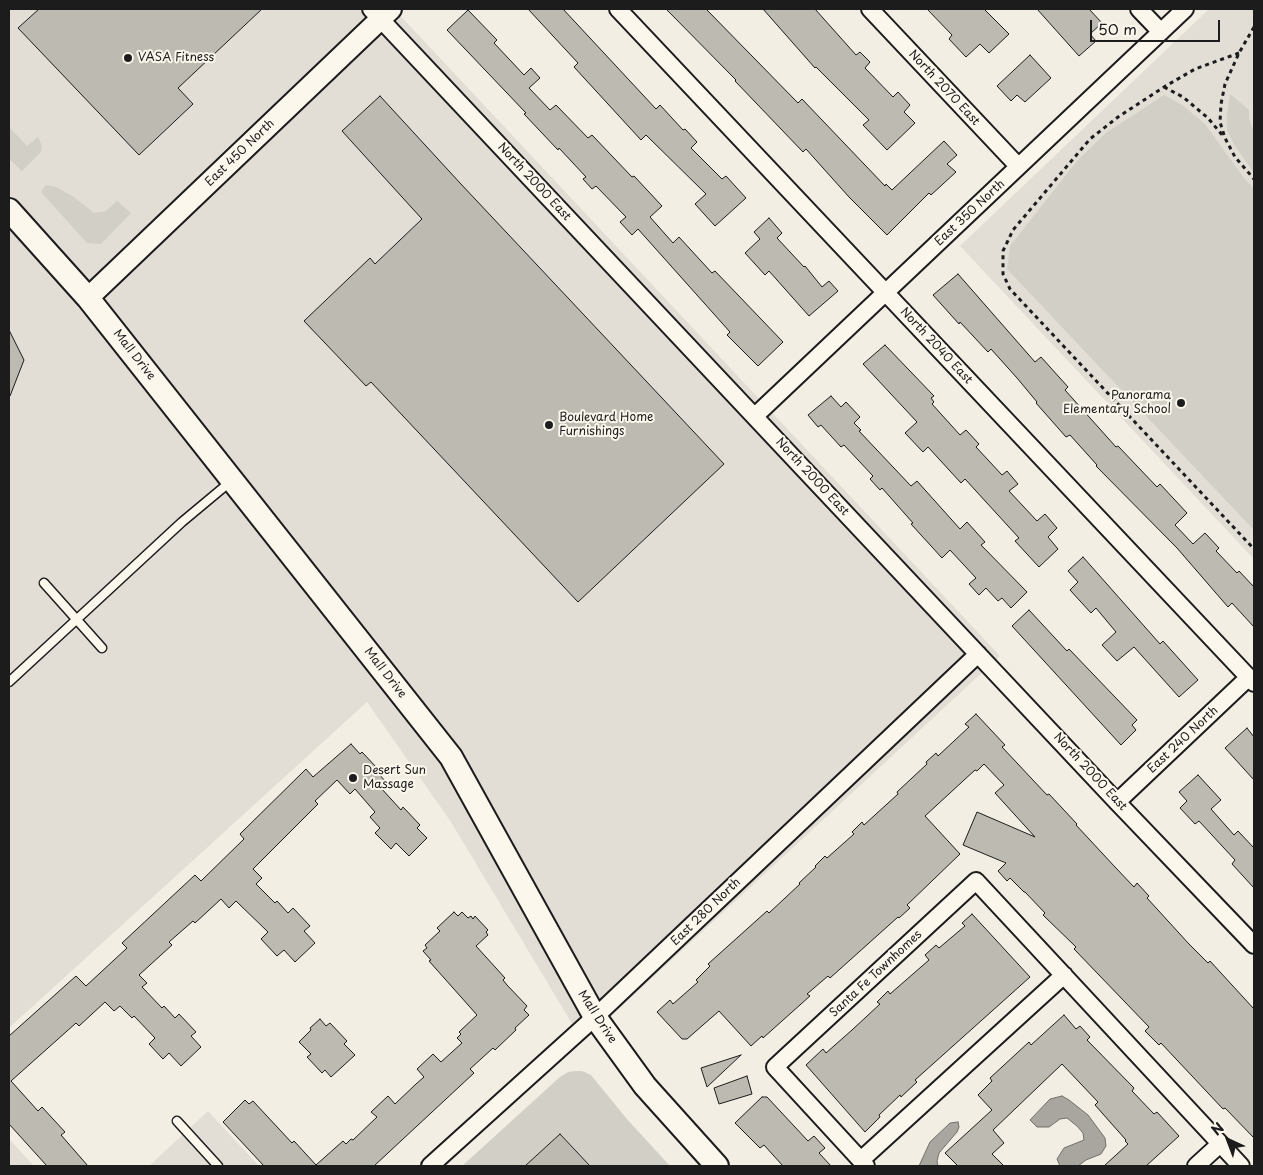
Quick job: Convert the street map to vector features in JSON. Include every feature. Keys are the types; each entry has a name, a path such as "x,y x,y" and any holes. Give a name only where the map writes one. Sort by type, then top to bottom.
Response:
{"main road":[{"name":"Mall Drive","path":"9,210 88,298 451,757 595,1018 645,1086 717,1166"}],"street":[{"name":"North 2040 East","path":"618,9 1252,680"},
{"name":"North 2070 East","path":"870,9 1018,166"},
{"path":"1139,9 1160,32"},
{"name":"East 350 North","path":"755,416 1184,9"},
{"name":"East 450 North","path":"88,298 381,12"},
{"name":"North 2000 East","path":"381,12 755,416 1117,802 1254,945"},
{"name":"East 280 North","path":"430,1166 595,1018 978,654"},
{"name":"East 240 North","path":"1117,802 1252,680"},
{"name":"Santa Fe Townhomes","path":"864,1163 775,1067 976,881 1064,975"},
{"path":"864,1163 1064,975 1241,1166"},
{"path":"1196,1166 1220,1144"}],"lane":[{"path":"9,682 182,522 232,480"},
{"path":"44,583 102,648"},
{"path":"176,1121 218,1166"}],"path":[{"path":"1254,27 1239,53 1225,84 1220,104 1220,122 1226,138 1235,157 1254,179"},
{"path":"1239,53 1195,69 1118,117 1090,139 1013,230 1003,251 1003,274 1010,289 1254,549"},
{"path":"1164,87 1184,96 1226,138"}],"shaded area":[{"path":"9,9 394,9 1000,656 583,1042 451,822 367,702 9,1028"},
{"name":"Panorama Elementary School","path":"1209,9 1254,9 1254,559 960,246"},
{"path":"1230,94 1249,110 1249,119 1254,132 1254,173 1235,146 1227,130"},
{"name":"Panorama Elementary School","path":"1164,95 1182,105 1205,124 1254,189 1254,530 1007,269 1010,246 1077,161 1106,133"},
{"path":"9,127 27,146 38,137 42,146 41,152 22,171 9,159"},
{"path":"46,185 56,187 74,197 94,213 106,211 117,201 131,213 101,244 87,243 41,192"},
{"path":"582,1071 591,1075 626,1118 669,1165 590,1166 560,1134 525,1166 462,1166 560,1077 568,1072"},
{"path":"1062,1096 1088,1115 1105,1138 1106,1146 1101,1154 1086,1160 1078,1166 1060,1166 1057,1159 1064,1148 1084,1140 1083,1133 1077,1126 1067,1118 1060,1119 1049,1127 1037,1127 1030,1120 1050,1099"},
{"path":"208,1111 259,1166 149,1166"},
{"path":"958,1122 957,1132 939,1153 938,1166 919,1166 930,1142 950,1123"},
{"path":"9,1139 34,1166 9,1166"}],"building":[{"name":"VASA Fitness","path":"39,9 262,9 178,88 193,104 139,155 18,28"},
{"path":"528,9 563,9 656,109 660,105 697,142 691,148 722,179 726,176 746,198 715,226 695,204 706,194 646,135 641,140 574,67 578,63"},
{"path":"666,9 706,9 798,103 802,99 885,186 886,184 892,190 944,141 957,155 947,164 956,172 931,195 929,193 887,235 849,197 806,149 803,152"},
{"path":"763,9 815,9 856,55 860,52 870,62 865,68 893,97 898,92 910,105 904,112 915,123 887,150 863,125 869,120 815,68"},
{"path":"927,9 984,9 1009,34 989,53 980,44 966,57 949,39 952,35"},
{"path":"1037,9 1089,9 1102,23 1090,34 1096,41 1079,56"},
{"path":"468,10 497,40 494,43 524,75 531,68 540,78 529,88 550,110 556,105 588,138 592,135 662,206 650,217 673,243 679,237 712,273 715,271 783,342 758,366 727,335 730,332 638,229 632,235 620,222 626,217 596,186 592,189 583,179 586,177 559,148 558,150 524,114 526,113 447,30"},
{"path":"1030,55 1051,78 1025,102 1017,95 1011,101 997,86"},
{"name":"Boulevard Home Furnishings","path":"380,96 724,464 578,602 371,382 366,386 304,321 370,258 375,264 422,219 342,131"},
{"path":"769,218 782,233 777,238 805,266 822,287 829,281 838,291 809,316 769,271 765,275 745,253 760,239 754,232"},
{"path":"958,274 1035,362 1041,357 1068,387 1065,390 1116,447 1118,446 1157,487 1160,484 1187,513 1175,525 1193,544 1205,533 1219,548 1216,551 1237,573 1239,571 1254,587 1254,627 1232,603 1228,607 1177,548 1096,466 1070,435 1066,437 991,349 988,352 933,295"},
{"path":"9,330 24,360 10,396 9,396"},
{"path":"885,345 934,396 931,398 934,402 932,404 960,435 966,430 979,444 976,447 1002,475 1007,471 1018,484 1009,491 1037,521 1045,514 1057,528 1048,537 1058,549 1039,567 1015,541 1019,538 965,479 961,483 928,447 923,452 905,433 917,422 863,364"},
{"path":"831,396 841,407 846,402 860,417 854,423 861,430 859,431 911,486 917,481 960,529 967,522 985,542 981,545 1027,592 1011,608 1002,598 998,601 986,588 979,595 969,584 976,578 950,550 942,558 882,488 880,490 870,479 873,476 844,445 841,447 821,425 818,427 808,415"},
{"path":"1083,557 1160,644 1163,641 1198,680 1179,697 1134,647 1117,661 1102,645 1116,632 1096,608 1091,613 1070,590 1078,582 1068,571"},
{"path":"1029,610 1067,651 1069,649 1137,720 1132,725 1136,730 1121,745 1012,626"},
{"path":"976,714 1005,745 1002,747 1047,795 1049,794 1134,887 1137,883 1149,896 1147,898 1189,944 1208,963 1210,961 1254,1009 1254,1138 1225,1108 1223,1109 1161,1043 1159,1045 1145,1031 1149,1027 1074,949 1076,947 1043,915 1045,913 1025,892 1010,878 1007,881 998,871 1006,863 963,845 977,812 1035,837 995,793 1004,785 984,764 925,816 960,854 907,905 910,908 830,978 828,976 807,994 810,996 763,1038 762,1036 751,1046 719,1011 687,1039 682,1039 657,1012 670,1000 673,1004 698,982 696,980 710,966 708,964 767,911 769,913 800,884 825,856 827,858 854,834 852,832 862,822 864,825 898,794 897,792 927,764 926,762 936,753 938,756 969,727 965,724"},
{"path":"1247,728 1254,737 1254,780 1225,748"},
{"path":"351,744 360,754 362,752 378,769 376,771 387,783 381,788 401,810 403,807 420,825 417,828 427,838 409,856 396,843 391,849 375,833 380,828 370,817 375,812 355,789 350,794 337,780 315,801 318,804 253,869 262,878 256,884 275,903 277,901 288,913 293,908 310,926 304,931 315,943 295,962 284,950 277,956 261,939 268,932 236,901 229,908 221,899 195,923 193,921 169,942 172,945 139,975 147,983 142,987 162,1008 164,1006 175,1018 179,1014 196,1032 191,1036 201,1047 181,1066 169,1053 163,1059 149,1044 155,1038 134,1016 132,1018 120,1006 114,1011 105,1002 79,1026 76,1023 11,1081 38,1111 42,1107 65,1132 61,1135 88,1166 47,1166 9,1124 9,1036 76,976 86,986 127,948 122,943 195,875 201,881 244,839 240,834 306,769 313,777"},
{"path":"1198,775 1221,800 1211,809 1234,835 1238,831 1254,848 1254,888 1232,864 1235,860 1199,821 1195,824 1180,808 1187,801 1179,792"},
{"path":"454,912 458,916 462,912 468,918 471,916 473,919 475,916 488,930 486,932 488,935 476,946 505,978 503,980 507,985 527,1006 524,1010 529,1015 495,1050 493,1048 470,1069 474,1073 374,1166 264,1166 223,1122 245,1100 249,1104 253,1101 292,1143 294,1141 316,1165 343,1141 346,1144 351,1139 353,1140 377,1117 371,1112 388,1096 395,1104 424,1077 417,1069 433,1054 441,1062 462,1043 457,1038 461,1034 459,1032 477,1015 429,961 431,960 423,951 427,948 425,945 440,931 437,928"},
{"path":"972,914 1030,977 915,1080 917,1082 879,1115 880,1117 865,1132 806,1065 823,1049 826,1053 880,1004 877,1002 888,991 890,994 929,960 925,955 936,945 939,948 965,926 962,923"},
{"path":"1064,1015 1076,1029 1080,1026 1090,1037 1087,1040 1134,1088 1132,1091 1154,1114 1157,1112 1179,1136 1146,1166 1104,1166 1128,1144 1095,1105 1098,1102 1062,1064 993,1130 1004,1143 992,1154 1004,1166 958,1166 945,1153 992,1110 978,1095 992,1081 990,1078 1029,1042 1031,1045"},
{"path":"320,1019 326,1026 330,1023 347,1041 344,1044 355,1055 331,1077 325,1070 322,1073 307,1057 311,1054 299,1042"},
{"path":"741,1055 707,1087 701,1068"},
{"path":"747,1076 752,1094 719,1104 714,1088"},
{"path":"762,1097 767,1097 808,1141 814,1136 825,1148 819,1153 831,1166 783,1166 764,1145 760,1148 735,1123"},
{"path":"560,1134 590,1166 525,1166"}],"place":[{"name":"VASA Fitness","path":"128,58"},
{"name":"Panorama Elementary School","path":"1181,403"},
{"name":"Boulevard Home Furnishings","path":"549,425"},
{"name":"Desert Sun Massage","path":"353,778"}]}
